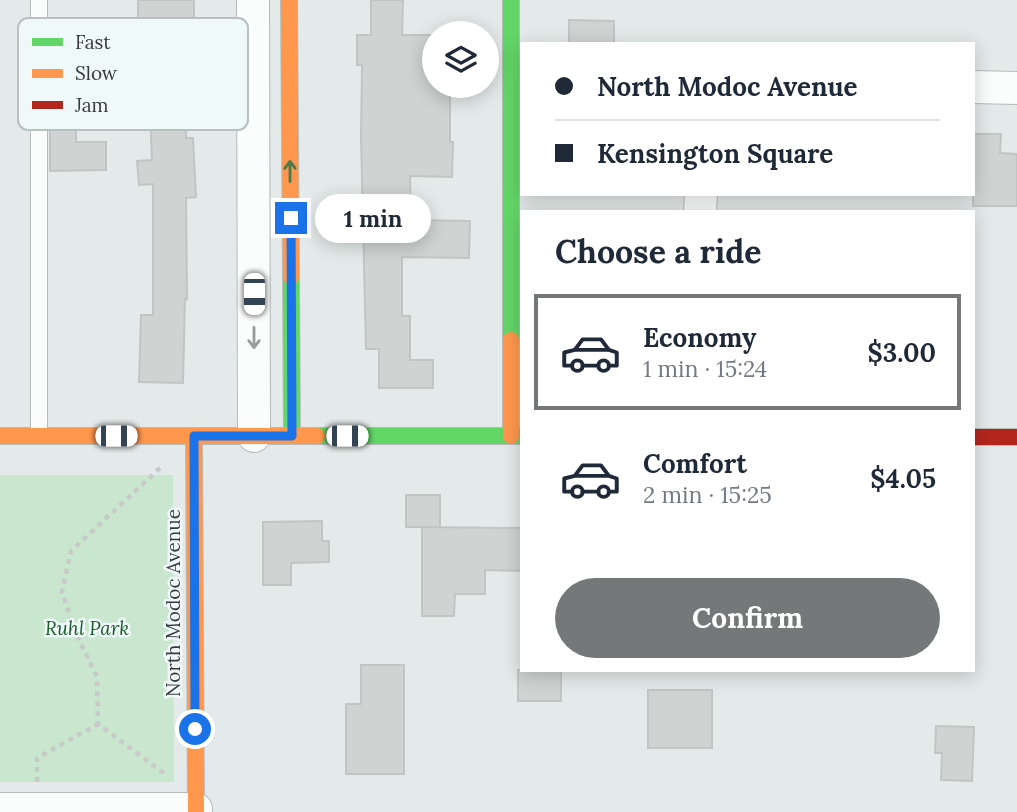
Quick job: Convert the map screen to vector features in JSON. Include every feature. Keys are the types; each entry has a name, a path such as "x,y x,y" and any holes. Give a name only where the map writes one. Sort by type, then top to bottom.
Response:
{"street":[{"path":"253,0 254,436"},
{"path":"289,0 292,436"},
{"path":"0,436 516,436 511,0"},
{"path":"975,87 1017,88"},
{"name":"North Modoc Avenue","path":"194,436 196,810"},
{"path":"975,437 1017,438"},
{"path":"0,808 196,810"}],"lane":[{"path":"39,0 39,18"},
{"path":"39,130 39,436"}],"path":[{"path":"97,724 97,677 76,636 62,592 71,551 194,436"},
{"path":"36,808 37,758 97,724"},
{"path":"97,724 174,782 196,810"}],"green space":[{"name":"Ruhl Park","path":"0,475 173,475 174,782 0,782"}],"building":[{"path":"138,0 194,0 194,18 138,18"},
{"path":"371,0 403,0 402,35 422,35 422,98 450,98 452,177 410,176 411,220 470,221 469,258 402,257 402,316 410,316 410,360 433,360 433,388 379,388 379,349 366,349 362,65 357,65 357,35 371,35"},
{"path":"569,20 614,21 614,42 569,42"},
{"path":"50,130 76,130 76,142 106,142 106,170 50,171"},
{"path":"151,130 186,130 186,138 193,138 196,197 186,198 187,299 183,383 139,382 141,315 153,315 153,184 139,185 137,161 152,160"},
{"path":"975,134 1001,134 1000,153 1017,154 1017,206 973,206"},
{"path":"406,495 440,495 440,527 406,527"},
{"path":"322,521 322,541 329,541 329,562 291,563 291,585 263,585 263,522"},
{"path":"422,527 520,528 520,571 485,570 485,594 455,594 454,616 422,616"},
{"path":"361,665 404,665 404,774 346,774 346,704 361,704"},
{"path":"518,670 561,672 561,701 518,701"},
{"path":"648,690 712,690 712,748 648,748"},
{"path":"936,726 974,727 972,781 941,780 942,753 935,753"}],"traffic: fast":[{"path":"511,0 511,340"},
{"path":"291,277 292,436"},
{"path":"317,436 520,436"}],"traffic: slow":[{"path":"289,0 291,277"},
{"path":"511,340 511,436"},
{"path":"0,436 317,436"},
{"path":"194,436 196,812"}],"traffic: jam":[{"path":"975,437 1017,437"}],"route":[{"path":"195,729 194,436 292,436 291,218"}]}
